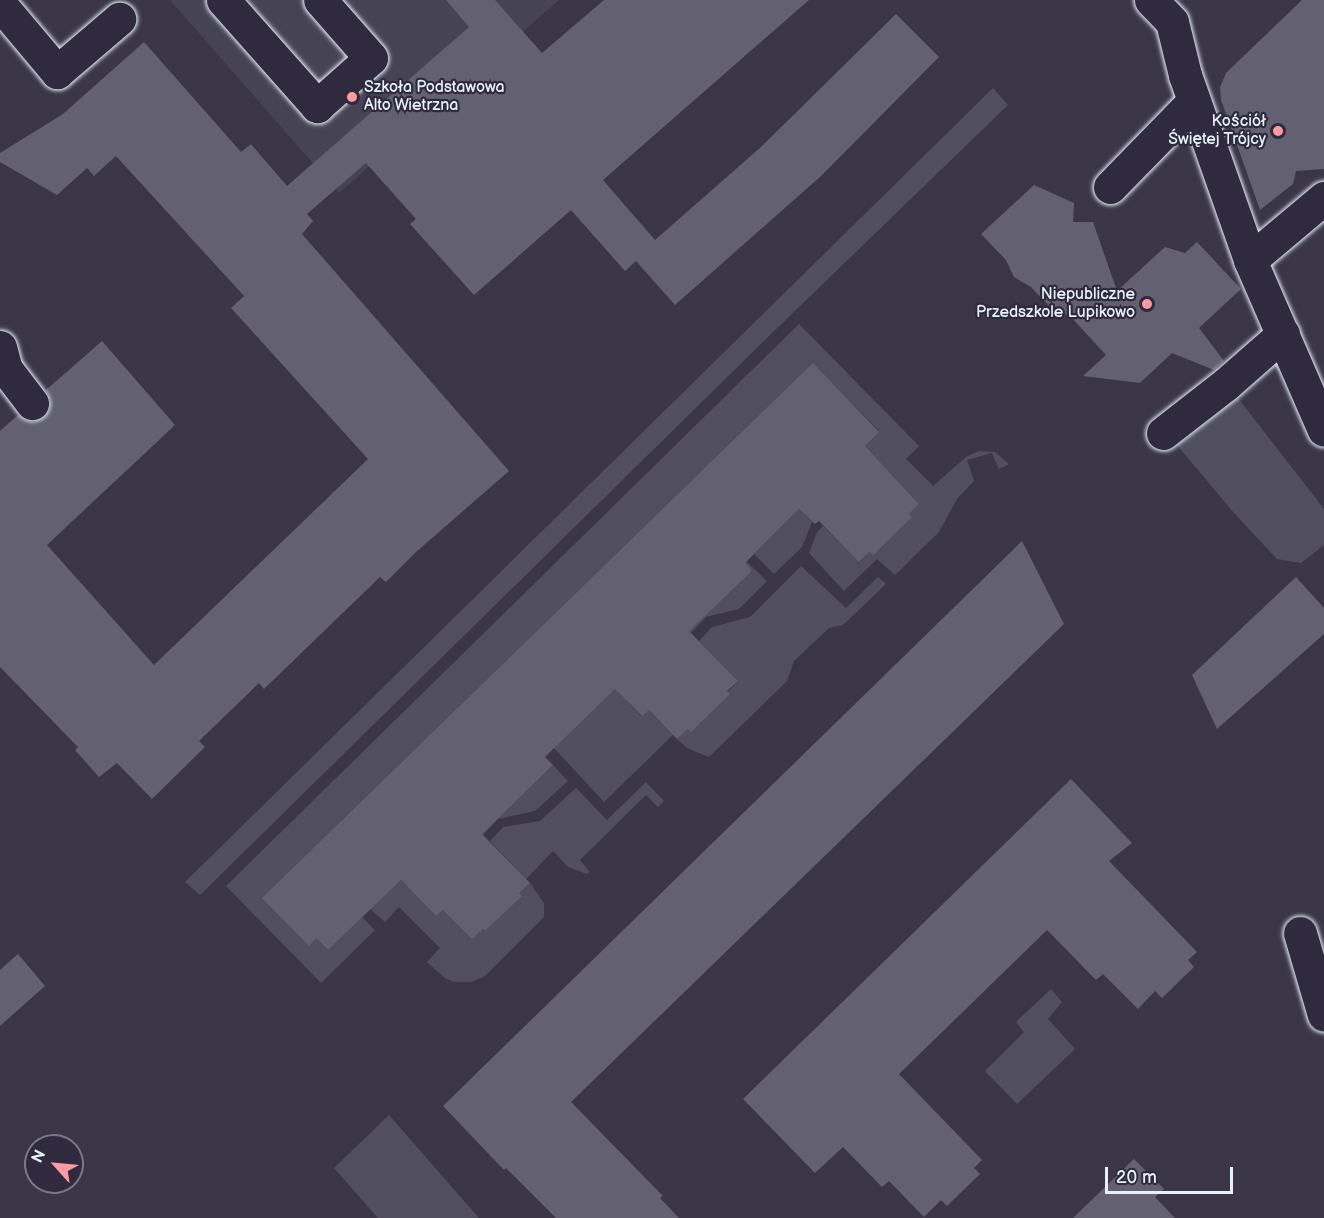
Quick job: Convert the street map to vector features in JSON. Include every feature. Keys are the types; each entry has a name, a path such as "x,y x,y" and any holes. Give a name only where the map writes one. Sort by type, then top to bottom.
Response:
{"street":[{"path":"223,0 318,106 371,58 320,0"},
{"path":"1151,0 1172,22 1194,101 1250,260 1324,430"},
{"path":"0,4 57,72 119,18"},
{"path":"1110,187 1194,101"},
{"path":"1250,260 1324,198"},
{"path":"1162,434 1226,384 1284,334"},
{"path":"0,347 6,369 32,403"},
{"path":"1300,933 1324,1015"}],"shaded area":[{"name":"Szkoła Podstawowa Alto Wietrzna","path":"170,0 559,0 339,193"},
{"path":"993,88 1008,105 769,336 200,895 185,882"},
{"path":"799,324 919,446 906,459 933,486 966,457 979,451 995,452 1009,464 999,469 992,453 967,460 974,481 957,499 939,532 895,575 877,559 844,591 809,553 817,532 823,526 860,562 919,504 865,446 879,431 813,364 605,678 641,716 649,710 673,735 604,802 554,748 505,662 309,945 316,938 328,950 362,917 375,930 321,983 226,886"},
{"path":"1238,398 1324,509 1324,545 1301,563 1277,559 1234,513 1177,445"},
{"path":"799,509 812,522 802,547 774,574 754,554"},
{"path":"746,561 767,581 739,609 706,617 691,633 682,623 731,591 752,571 744,563"},
{"path":"801,566 846,608 878,577 886,584 843,625 829,628 794,661 787,681 709,757 687,748 677,739 688,729 691,731 738,681 699,641 712,627 750,617"},
{"path":"553,765 568,781 535,811 498,819 483,835 474,826 525,792"},
{"path":"646,782 664,801 658,807 646,795 580,860 590,872 587,874 568,867 553,851 526,879 490,841 503,827 540,821 576,788 607,820"},
{"path":"401,880 436,916 443,910 485,931 521,896 519,893 530,883 544,903 544,917 485,976 472,982 454,982 445,978 427,962 440,948 399,907 385,922 370,909"},
{"path":"1051,989 1062,1002 1048,1019 1075,1049 1017,1104 985,1071 1024,1032 1016,1022"},
{"path":"389,1115 479,1218 378,1218 334,1168"}],"building":[{"path":"446,0 495,0 542,53 604,0 809,0 603,180 655,240 761,147 896,14 939,57 821,176 675,305 636,261 625,271 571,210 474,295 410,224 416,219 366,163 307,214 313,221 302,234 509,471 416,552 386,582 380,577 264,689 259,683 199,741 205,747 152,799 117,763 99,777 75,750 78,747 0,667 0,431 18,415 34,422 44,417 49,411 51,401 46,390 102,341 175,425 47,545 154,665 368,459 231,308 244,296 116,156 94,176 87,168 57,195 0,162 0,153 63,114 144,42 241,152 251,144 287,186 469,27"},
{"name":"Kościół Świętej Trójcy","path":"1302,0 1324,0 1324,169 1296,171 1293,184 1260,210 1221,100 1220,87 1226,73"},
{"path":"1034,185 1074,203 1073,222 1093,222 1117,291 1165,247 1185,253 1197,242 1241,289 1199,328 1224,361 1214,370 1172,353 1140,383 1083,376 1106,355 1070,316 1051,308 1031,287 1014,277 1006,260 981,234"},
{"path":"813,363 879,432 865,446 919,504 909,514 912,517 873,555 870,552 859,562 819,521 815,524 799,509 745,563 752,571 689,631 738,681 727,691 730,694 691,732 688,729 677,739 649,710 642,716 615,689 545,757 553,765 482,834 530,883 519,893 522,896 485,931 483,929 472,939 443,910 436,916 401,880 328,950 316,938 309,946 262,898"},
{"path":"1022,541 1064,624 571,1102 663,1196 660,1198 679,1218 556,1218 506,1168 504,1170 443,1106"},
{"path":"1296,577 1324,608 1324,634 1217,729 1192,675"},
{"path":"1071,779 1132,843 1109,861 1197,952 1188,960 1194,967 1162,998 1155,991 1138,1009 1103,974 1096,980 1047,930 899,1074 982,1160 974,1168 980,1174 947,1206 941,1200 924,1217 889,1181 882,1187 843,1147 815,1173 743,1099"},
{"path":"18,954 45,986 0,1026 0,970"},
{"path":"1134,1159 1164,1189 1155,1197 1175,1218 1073,1218"}],"place":[{"name":"Szkoła Podstawowa Alto Wietrzna","path":"352,97"},
{"name":"Kościół Świętej Trójcy","path":"1278,131"},
{"name":"Niepubliczne Przedszkole Lupikowo","path":"1147,304"}]}
